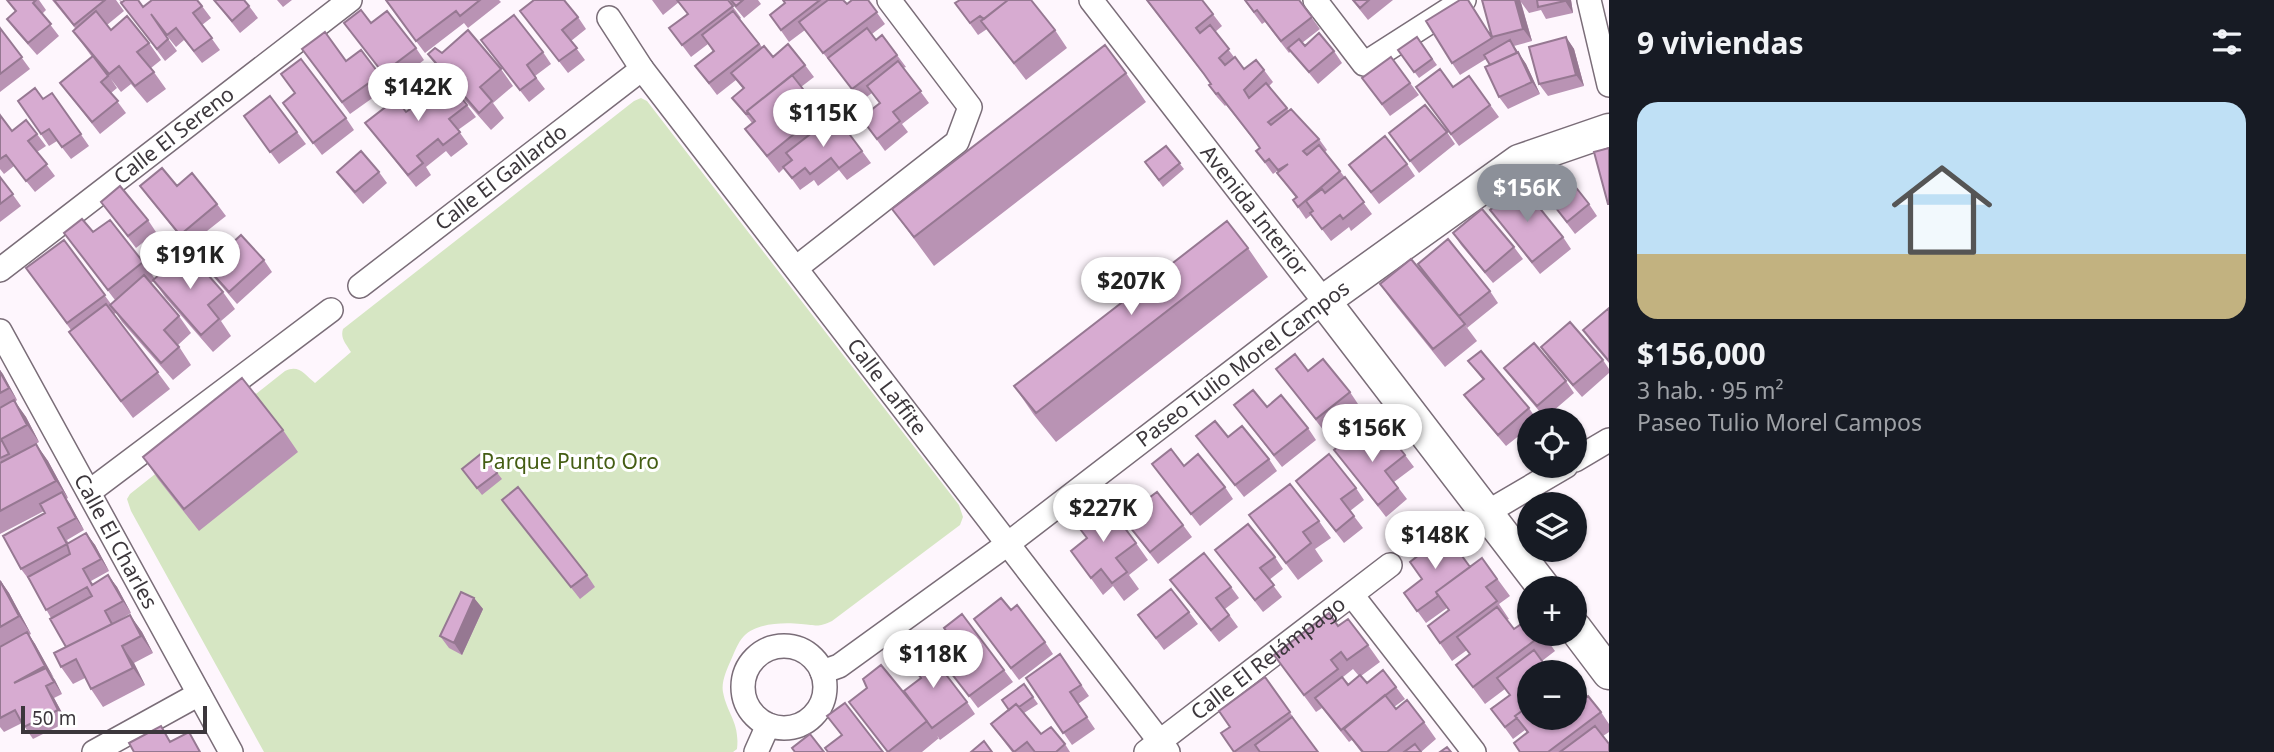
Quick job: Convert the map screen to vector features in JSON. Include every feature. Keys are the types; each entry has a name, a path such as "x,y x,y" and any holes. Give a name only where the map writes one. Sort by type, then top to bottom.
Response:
{"street":[{"name":"Calle El Sereno","path":"0,270 350,0"},
{"path":"796,268 957,142 970,107 889,0"},
{"name":"Avenida Interior","path":"1091,0 1535,576"},
{"path":"1315,0 1364,64 1464,0"},
{"path":"1588,0 1609,85"},
{"name":"Calle Laffite","path":"609,18 642,69 1009,543 1158,748"},
{"name":"Calle El Gallardo","path":"360,286 642,69"},
{"name":"Paseo Tulio Morel Campos","path":"822,673 839,666 1009,543 1324,301 1519,161 1609,130"},
{"path":"89,492 331,310"},
{"name":"Calle El Charles","path":"0,331 231,752"},
{"path":"1587,453 1609,440"},
{"path":"1486,513 1546,478"},
{"name":"Calle El Relámpago","path":"1158,748 1390,565"},
{"path":"1352,595 1474,752"},
{"path":"1587,644 1609,673"},
{"path":"779,646 795,647 810,654 822,673 826,681 825,698 818,713 806,723 790,729 774,728 759,720 748,708 743,693 744,676 751,662 763,651 779,646"},
{"path":"94,752 199,694"},
{"path":"756,752 768,725"}],"green space":[{"name":"Parque Punto Oro","path":"641,98 647,101 959,505 963,517 960,525 832,621 817,626 771,624 756,628 744,636 726,671 723,684 725,700 737,732 737,749 733,752 264,752 131,511 127,499 285,371 298,370 315,383 351,352 343,338 343,329"}],"building":[{"path":"7,0 36,0 33,3 51,24 28,43 7,19 16,11"},
{"path":"54,0 105,0 74,25"},
{"path":"125,0 138,0 143,7 152,0 197,0 202,6 193,13 212,38 194,51 176,28 167,35 151,14 168,39 157,49 121,3"},
{"path":"214,0 244,0 249,6 232,21"},
{"path":"386,0 480,0 460,16 456,11 416,41"},
{"path":"534,0 564,0 578,17 562,30 577,48 559,61 520,11"},
{"path":"677,0 728,0 733,6 682,45 669,28 688,14"},
{"path":"731,0 743,0 736,6"},
{"path":"783,0 820,0 781,30 770,15 785,3"},
{"path":"828,0 843,0 847,4 852,0 868,0 877,12 823,53 799,22"},
{"path":"960,0 1008,0 984,19 980,16 970,23 955,3"},
{"path":"1008,0 1031,0 1055,30 1014,63 981,21"},
{"path":"1147,0 1202,0 1213,14 1196,28 1200,33 1210,25 1229,49 1219,58 1225,65 1235,57 1244,69 1256,60 1264,70 1244,90 1249,98 1266,83 1287,108 1268,122 1271,125 1291,109 1319,139 1303,151 1307,155 1319,145 1340,171 1298,207 1293,200 1297,197 1277,173 1288,164 1278,170 1269,159 1265,162 1256,151 1260,148 1253,138 1209,85 1211,84 1204,74"},
{"path":"1245,0 1299,0 1312,17 1281,41 1257,10 1254,12"},
{"path":"1353,0 1369,0 1360,8"},
{"path":"1460,0 1468,0 1492,38 1452,63 1426,21"},
{"path":"1482,0 1515,0 1523,29 1492,37"},
{"path":"1537,0 1565,0 1565,1 1538,7"},
{"path":"361,10 371,23 387,11 416,48 383,73 344,23"},
{"path":"96,11 111,30 127,16 149,43 137,52 154,72 135,86 119,66 109,74 73,31"},
{"path":"733,11 759,44 709,83 695,66 714,51 702,35"},
{"path":"514,15 543,52 527,65 536,78 520,90 481,40"},
{"path":"0,28 22,57 0,74"},
{"path":"867,28 876,40 882,35 897,55 852,89 828,58"},
{"path":"468,30 501,69 480,87 492,101 479,113 428,54 435,48 442,53"},
{"path":"325,32 346,61 361,50 380,75 342,102 302,49"},
{"path":"1319,33 1334,51 1309,72 1288,48 1299,39 1305,46"},
{"path":"1417,37 1432,59 1414,72 1398,50"},
{"path":"1566,37 1576,75 1539,84 1529,47"},
{"path":"1510,40 1517,53 1490,65 1484,55"},
{"path":"788,44 805,65 746,114 732,98 744,88 731,73 764,46 773,57"},
{"path":"1105,45 1126,73 914,237 892,209"},
{"path":"1518,52 1532,82 1499,97 1485,67"},
{"path":"93,56 108,76 101,82 118,101 92,122 60,83"},
{"path":"1391,57 1410,83 1382,104 1362,78"},
{"path":"301,59 346,118 313,143 283,103 295,93 281,74"},
{"path":"898,61 921,91 893,112 900,121 877,139 861,118 880,103 867,86"},
{"path":"1440,69 1453,87 1469,76 1490,105 1451,134 1416,87"},
{"path":"792,75 821,112 767,156 745,129 755,121 747,111"},
{"path":"445,76 467,105 449,119 460,132 443,145 438,139 417,156 423,163 408,175 365,123 396,99 406,112 413,107 405,96 416,87 422,95"},
{"path":"35,88 43,99 52,93 81,134 62,147 49,129 41,134 18,101"},
{"path":"270,96 297,132 270,152 244,116"},
{"path":"1425,105 1447,132 1410,161 1389,133"},
{"path":"0,115 12,131 26,120 37,134 28,141 47,164 26,181 6,155 0,159"},
{"path":"835,115 862,151 839,168 831,158 810,174 805,168 792,178 783,167 792,160 786,153"},
{"path":"1385,136 1407,164 1371,192 1349,165"},
{"path":"1166,146 1180,163 1159,180 1145,162"},
{"path":"1609,148 1609,204 1608,204 1594,152"},
{"path":"361,151 379,172 355,192 337,172"},
{"path":"1559,166 1589,204 1567,222 1537,184"},
{"path":"162,168 177,186 192,173 217,204 180,235 140,186"},
{"path":"0,177 13,194 0,204"},
{"path":"1345,177 1364,202 1343,219 1340,215 1322,229 1310,213 1313,211 1306,201 1322,189 1325,193"},
{"path":"1521,185 1563,237 1532,262 1490,210"},
{"path":"120,186 148,220 128,236 101,202"},
{"path":"1482,209 1514,247 1485,272 1453,233"},
{"path":"82,219 93,232 110,220 143,262 108,290 64,233"},
{"path":"1227,221 1248,248 1036,413 1014,386"},
{"path":"241,235 264,260 229,292 195,254 207,244 218,256"},
{"path":"1448,239 1490,291 1459,316 1418,264"},
{"path":"64,240 105,295 67,323 26,268"},
{"path":"187,251 223,292 208,305 219,319 201,335 153,280"},
{"path":"1411,259 1465,324 1433,349 1380,284"},
{"path":"144,275 179,316 164,330 179,347 161,363 110,305"},
{"path":"106,304 158,372 121,401 69,332"},
{"path":"1609,308 1609,361 1583,330"},
{"path":"1570,322 1603,360 1573,385 1541,347"},
{"path":"1534,343 1566,381 1537,406 1504,368"},
{"path":"1481,351 1529,408 1517,408 1517,418 1498,435 1464,395 1484,379 1468,361"},
{"path":"1295,354 1308,371 1323,359 1350,392 1316,419 1276,369"},
{"path":"0,372 9,388 0,393"},
{"path":"242,378 283,430 184,509 143,457"},
{"path":"1253,390 1267,407 1281,395 1308,428 1274,455 1234,405"},
{"path":"14,400 27,425 1,439 9,454 0,458 0,408"},
{"path":"1215,421 1228,437 1242,426 1269,459 1235,485 1196,436"},
{"path":"1385,430 1405,455 1385,471 1398,488 1378,505 1334,450 1353,434 1364,448"},
{"path":"36,444 56,481 0,511 0,463"},
{"path":"1171,449 1184,466 1198,454 1225,487 1191,514 1152,464"},
{"path":"482,453 497,473 477,488 462,469"},
{"path":"1329,454 1356,488 1341,499 1354,516 1336,531 1296,481"},
{"path":"1290,484 1319,521 1303,532 1311,543 1286,563 1249,515"},
{"path":"518,487 587,575 571,587 502,500"},
{"path":"1129,487 1142,503 1157,492 1183,525 1150,552 1110,502"},
{"path":"62,492 76,518 58,528 67,544 21,569 3,536 45,513 40,504"},
{"path":"1106,503 1136,543 1116,558 1127,572 1112,583 1101,569 1091,578 1071,551 1087,538 1077,525"},
{"path":"1248,524 1275,557 1260,568 1274,585 1255,600 1215,550"},
{"path":"86,533 101,559 83,569 92,585 108,575 123,601 105,611 112,624 66,647 50,619 92,596 87,587 46,610 28,577 70,554 67,544"},
{"path":"1446,534 1470,567 1436,592 1438,596 1417,611 1404,593 1422,579 1410,562"},
{"path":"1204,553 1231,587 1216,598 1229,615 1211,630 1170,580"},
{"path":"1482,558 1497,579 1486,587 1497,601 1440,643 1428,626 1449,610 1436,592"},
{"path":"0,581 19,616 0,627"},
{"path":"1171,589 1189,612 1156,638 1138,615"},
{"path":"461,592 474,598 454,643 440,636"},
{"path":"1001,598 1011,610 1017,605 1045,642 1011,668 974,619"},
{"path":"1497,607 1514,629 1517,627 1517,646 1527,646 1473,687 1456,665 1470,654 1457,637"},
{"path":"1329,613 1338,626 1348,619 1368,645 1347,660 1341,652 1331,660 1338,669 1304,695 1274,655"},
{"path":"962,614 1004,670 969,696 941,660 959,647 944,628"},
{"path":"130,615 141,636 122,646 133,668 91,689 76,659 61,667 54,653"},
{"path":"27,632 45,666 14,683 46,668 54,682 46,686 58,710 24,727 15,710 0,718 0,647"},
{"path":"924,646 967,702 932,728 904,691 921,678 907,660"},
{"path":"1534,650 1541,660 1521,660"},
{"path":"1060,654 1081,685 1070,692 1087,717 1063,733 1026,678"},
{"path":"1517,663 1517,718 1505,727 1491,709 1510,695 1497,678"},
{"path":"881,665 927,721 888,752 849,702 867,688 863,679"},
{"path":"1383,670 1396,687 1341,730 1315,698 1342,677 1348,685 1360,675 1367,683"},
{"path":"1265,677 1290,712 1234,752 1221,733 1230,727 1219,711"},
{"path":"1024,684 1033,697 1019,707 1016,704 1009,710 1002,700"},
{"path":"1385,695 1396,709 1407,700 1424,722 1387,752 1363,752 1344,729"},
{"path":"1587,697 1601,712 1587,723"},
{"path":"845,703 883,752 828,752 825,748 842,735 827,716"},
{"path":"1016,704 1041,734 1051,727 1065,744 1056,752 1035,752 1027,742 1014,752 991,724"},
{"path":"1292,717 1318,752 1260,752 1255,745"},
{"path":"161,726 170,742 189,732 200,752 134,752 129,743"},
{"path":"1595,726 1609,744 1609,752 1560,752"},
{"path":"1526,730 1577,730 1548,752 1520,752 1514,743 1528,732"},
{"path":"810,734 824,752 795,752 792,748"},
{"path":"984,741 992,752 971,752"},
{"path":"1415,744 1421,752 1404,752"}]}
